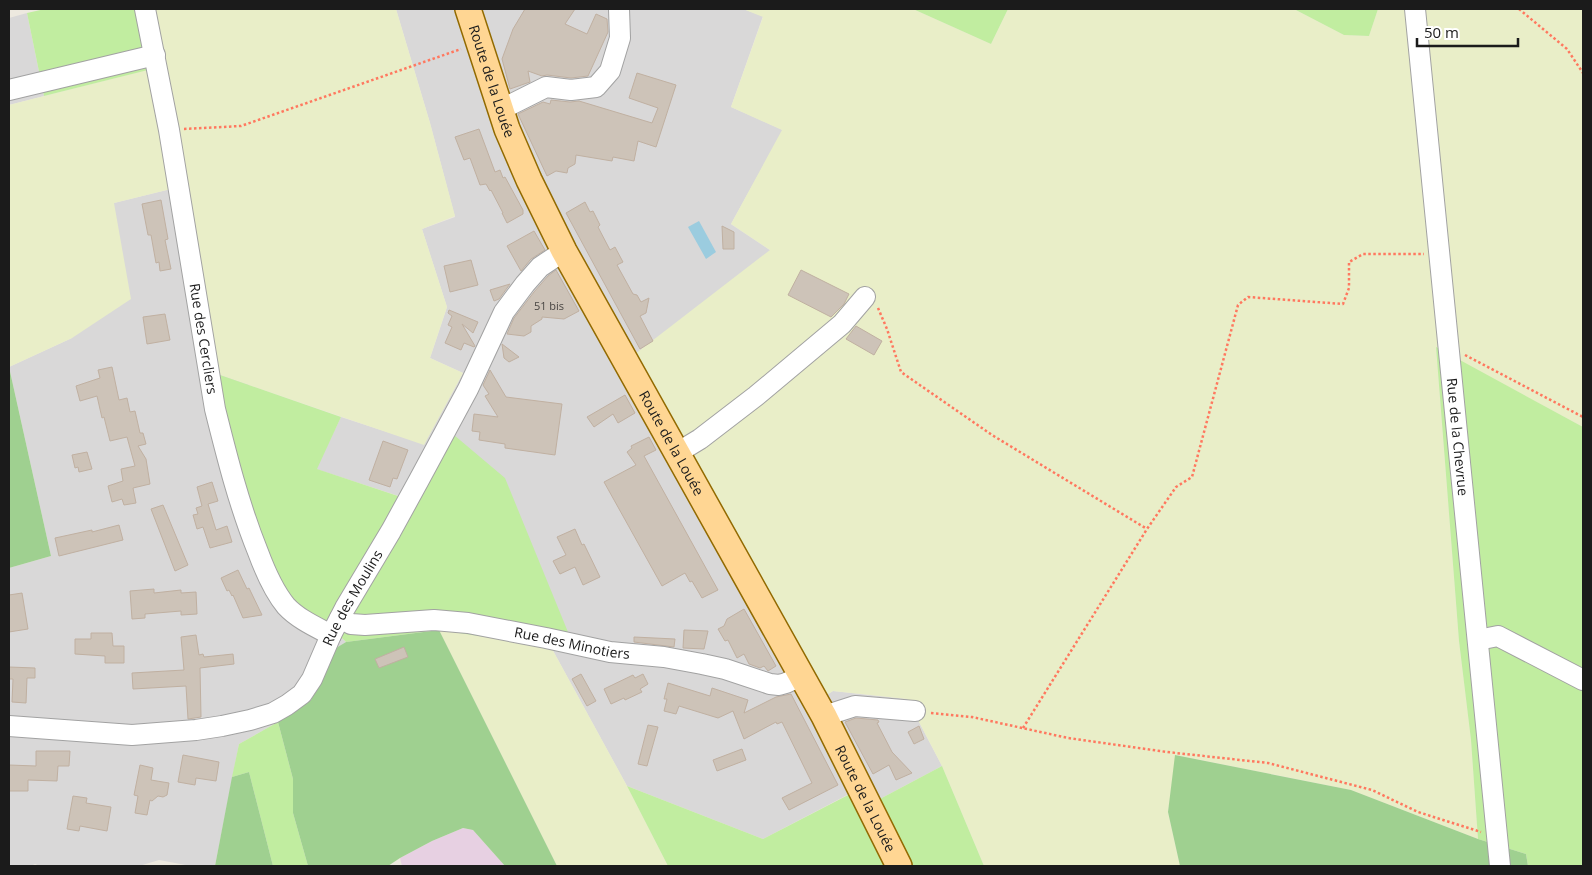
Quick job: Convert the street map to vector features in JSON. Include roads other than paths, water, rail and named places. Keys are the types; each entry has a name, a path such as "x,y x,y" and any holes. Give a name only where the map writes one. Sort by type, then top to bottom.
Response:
{"main road":[{"name":"Route de la Louée","path":"468,9 500,110 528,180 564,251 824,716 899,866"}],"street":[{"name":"Rue des Cercliers","path":"145,9 169,130 215,409 244,513 264,568 277,594 303,620 335,627"},
{"path":"500,110 546,87 571,90 596,87 610,71 620,38 619,9"},
{"name":"Rue de la Chevrue","path":"1415,9 1500,866"},
{"path":"9,90 155,55"},
{"name":"Rue des Moulins","path":"9,726 132,735 196,730 250,720 272,713 287,706 302,694 312,679 335,627 424,472 468,388 504,312 540,267 564,251"},
{"path":"677,453 700,439 756,396 842,324 865,297"},
{"name":"Rue des Minotiers","path":"335,627 351,624 365,625 434,620 468,623 610,652 725,668 770,684 779,685 801,676"},
{"path":"1478,640 1498,636 1583,680"},
{"path":"824,716 854,706 915,711"}],"water":[{"path":"699,221 716,252 706,259 688,227"}]}
